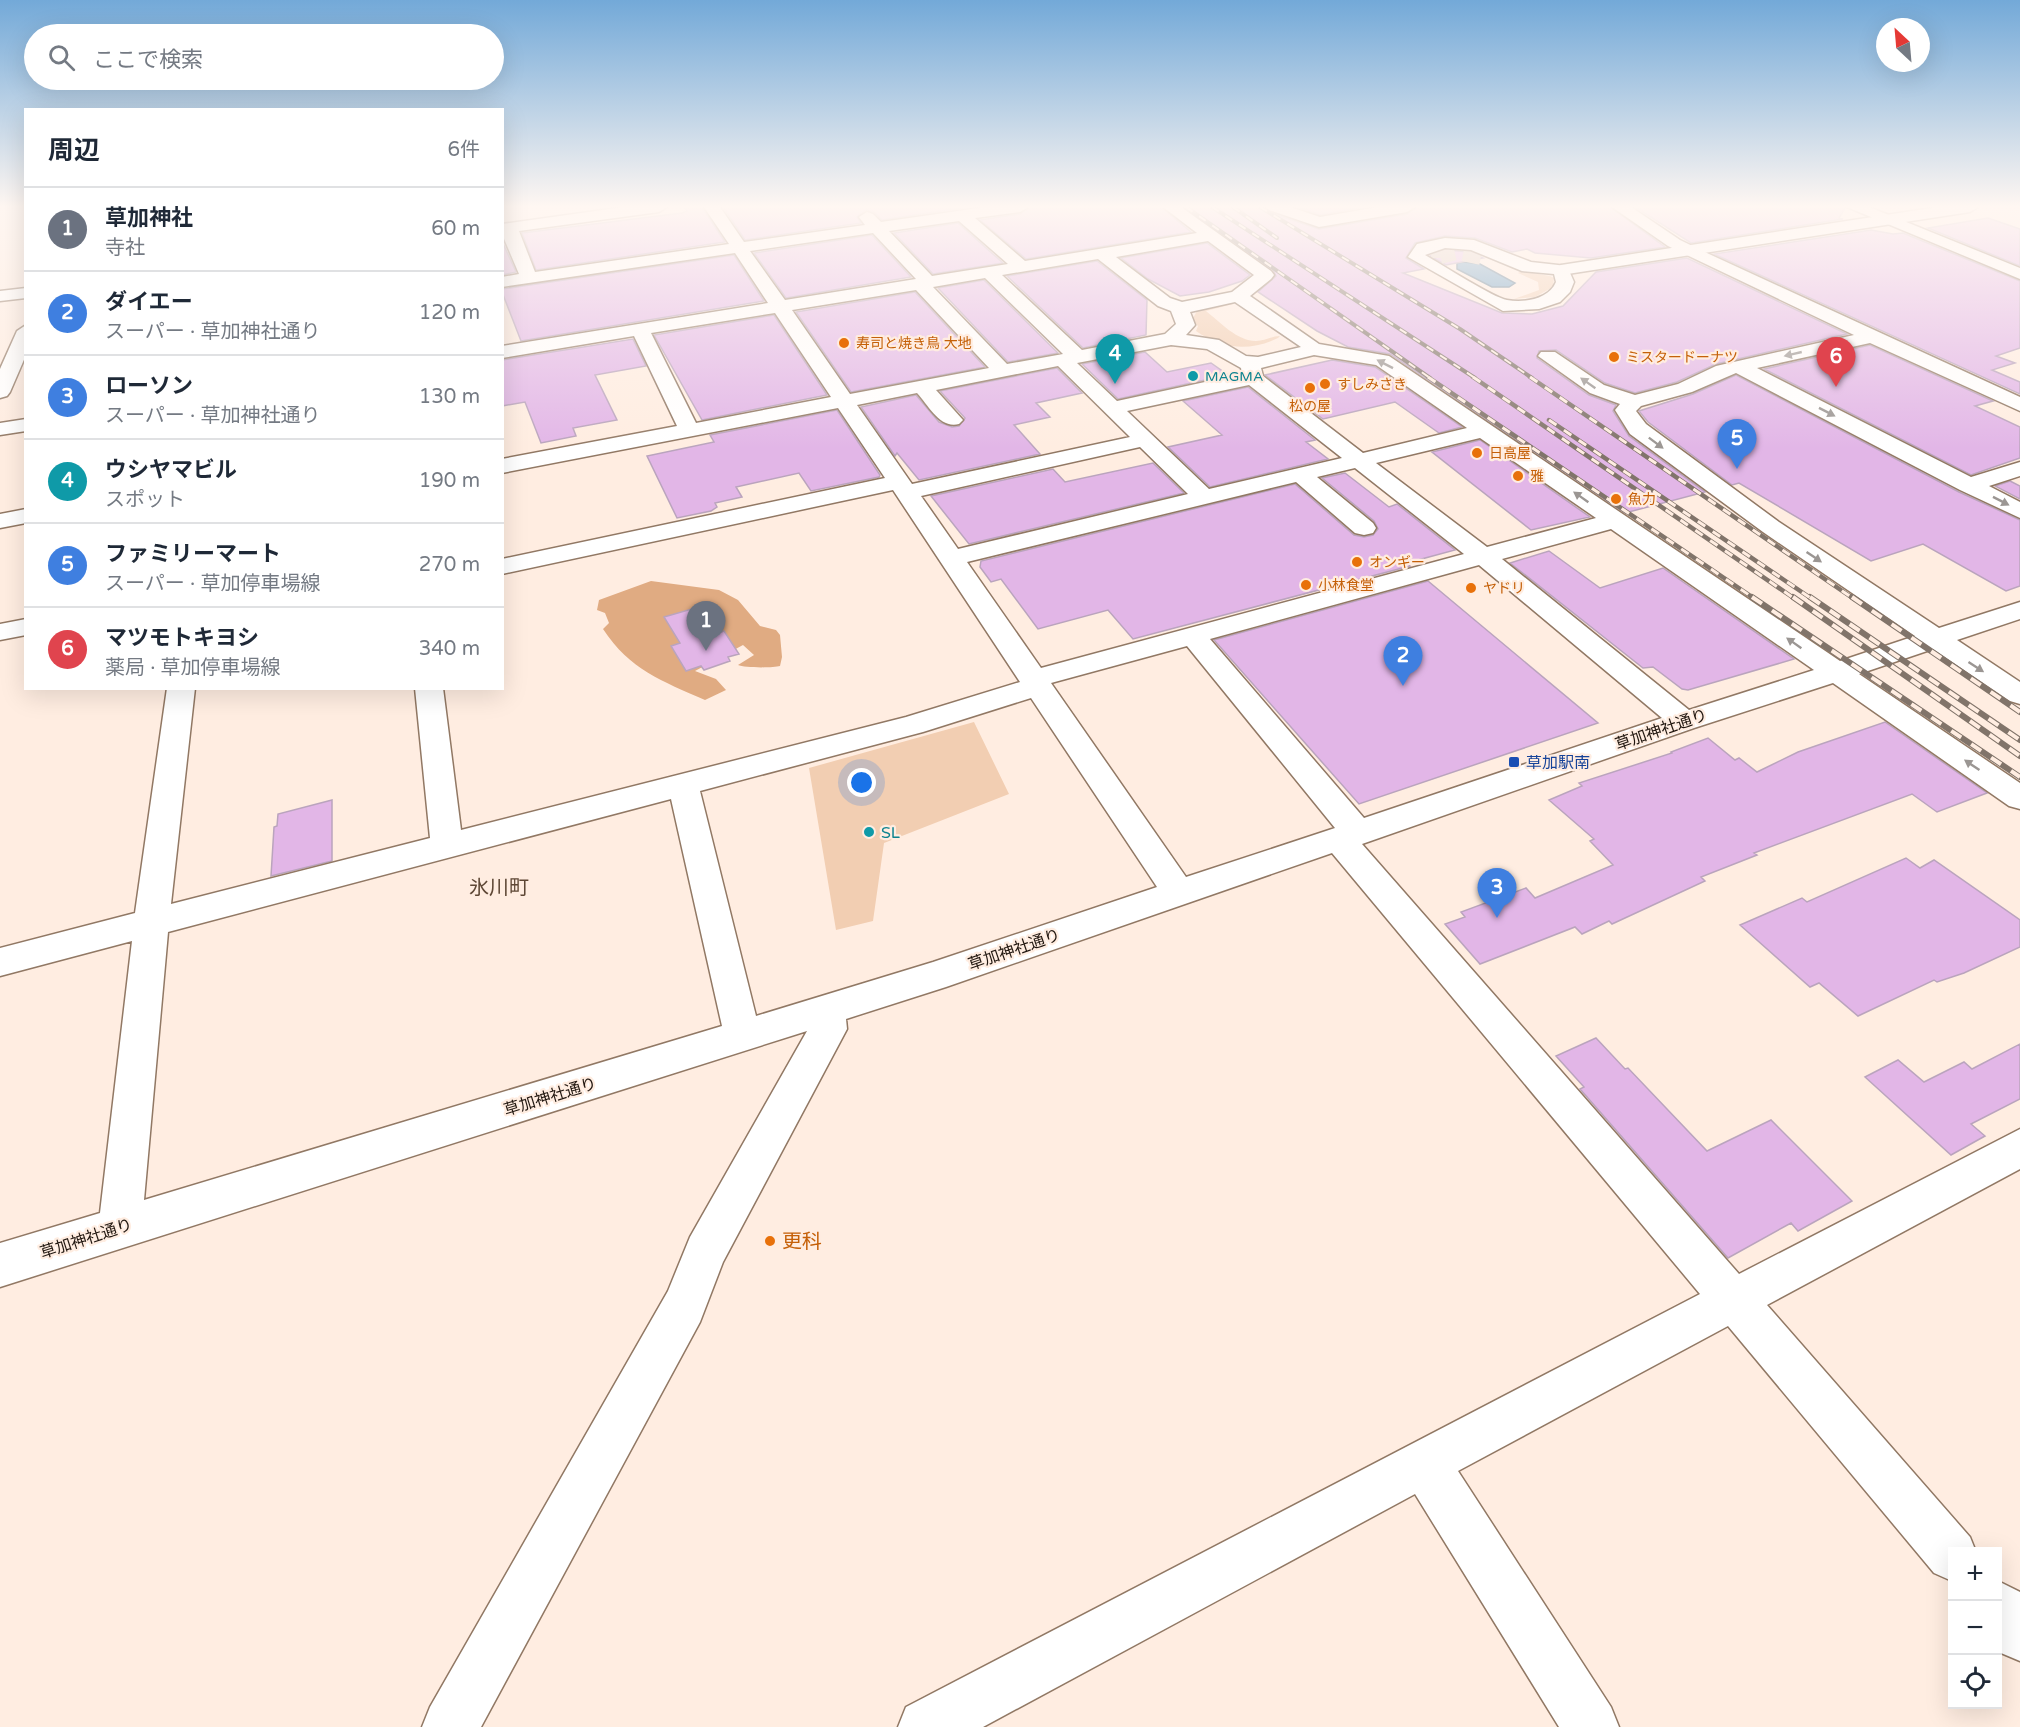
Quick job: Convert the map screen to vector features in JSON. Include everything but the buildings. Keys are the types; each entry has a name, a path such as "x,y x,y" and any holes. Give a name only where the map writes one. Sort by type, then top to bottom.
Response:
{"street":[{"path":"767,288 1179,893"},
{"path":"504,352 902,288"},
{"path":"928,288 1003,371"},
{"path":"1004,288 1112,408 1205,498"},
{"path":"1145,288 1183,316 1212,345 1251,370 1684,721"},
{"path":"1171,339 1183,316 1238,296 1249,288"},
{"path":"1469,288 1503,306 1524,307 1554,298 1563,288"},
{"path":"1767,288 1870,336 1891,343 2020,405"},
{"path":"0,296 24,293"},
{"path":"1238,296 1309,344 1311,349"},
{"path":"640,330 690,431"},
{"path":"0,392 24,336"},
{"path":"1870,336 1738,366 1685,388 1634,402 1624,410 1638,429 1771,528 2020,695"},
{"path":"504,466 1171,339 1212,345"},
{"path":"1112,408 1251,370 1311,349 1382,360 2020,798"},
{"path":"1548,356 1597,389 1634,402"},
{"path":"1738,366 2020,511"},
{"path":"922,386 952,420"},
{"path":"0,429 24,425"},
{"path":"951,558 1485,430"},
{"path":"504,567 1144,440"},
{"path":"1968,485 2020,469"},
{"path":"1301,475 1364,528"},
{"path":"0,521 24,516"},
{"path":"0,962 913,725 1036,683 1616,520"},
{"name":"草加神社通り","path":"0,1265 933,977 1684,721 2020,610"},
{"path":"0,632 24,627"},
{"path":"1194,637 1348,836 1733,1299 1948,1549"},
{"path":"120,1227 151,924 181,690"},
{"path":"429,690 447,847"},
{"path":"683,785 743,1037"},
{"path":"450,1727 684,1306 705,1252 828,1029 826,1010"},
{"path":"926,1727 2020,1148"},
{"path":"1424,1462 1591,1727"},
{"path":"2002,1612 2020,1634"}],"shaded area":[{"path":"1539,288 1552,288 1535,297 1514,299 1539,290"},
{"path":"1231,302 1233,304 1206,311 1242,338 1256,341 1280,336 1257,345 1236,347 1216,342 1196,331 1198,326 1192,320 1197,311"},
{"path":"651,581 719,590 738,600 760,626 776,630 780,635 782,657 780,666 746,667 738,665 754,655 743,645 695,671 716,679 726,690 705,700 648,673 624,655 613,643 603,629 609,623 605,613 597,610 599,600"},
{"path":"974,722 1009,794 884,843 873,921 836,930 809,768"}],"railway":[{"path":"1301,288 1430,378"},
{"path":"1336,288 1475,378"},
{"path":"1392,288 1460,329 1532,378"},
{"path":"1428,377 1755,599"},
{"path":"1473,377 1795,599"},
{"path":"1530,377 1854,599"},
{"path":"1549,420 1812,599"},
{"path":"1752,597 2020,777"},
{"path":"1793,597 2020,756"},
{"path":"1810,597 2020,740"},
{"path":"1852,597 2020,712"}],"place":[{"name":"寿司と焼き鳥 大地","path":"844,343"},
{"name":"ミスタードーナツ","path":"1614,357"},
{"name":"MAGMA","path":"1193,376"},
{"name":"ウシヤマビル","path":"1115,384"},
{"name":"すしみさき","path":"1325,384"},
{"name":"マツモトキヨシ","path":"1836,387"},
{"name":"松の屋","path":"1310,388"},
{"name":"日高屋","path":"1477,453"},
{"name":"ファミリーマート","path":"1737,469"},
{"name":"雅","path":"1518,476"},
{"name":"魚力","path":"1616,499"},
{"name":"オンギー","path":"1357,562"},
{"name":"小林食堂","path":"1306,585"},
{"name":"ヤドリ","path":"1471,588"},
{"name":"草加神社","path":"706,651"},
{"name":"ダイエー","path":"1403,686"},
{"name":"草加駅南","path":"1514,762"},
{"name":"SL","path":"869,832"},
{"name":"ローソン","path":"1497,918"},
{"name":"更科","path":"770,1241"}],"district":[{"name":"氷川町","path":"499,887"}]}
